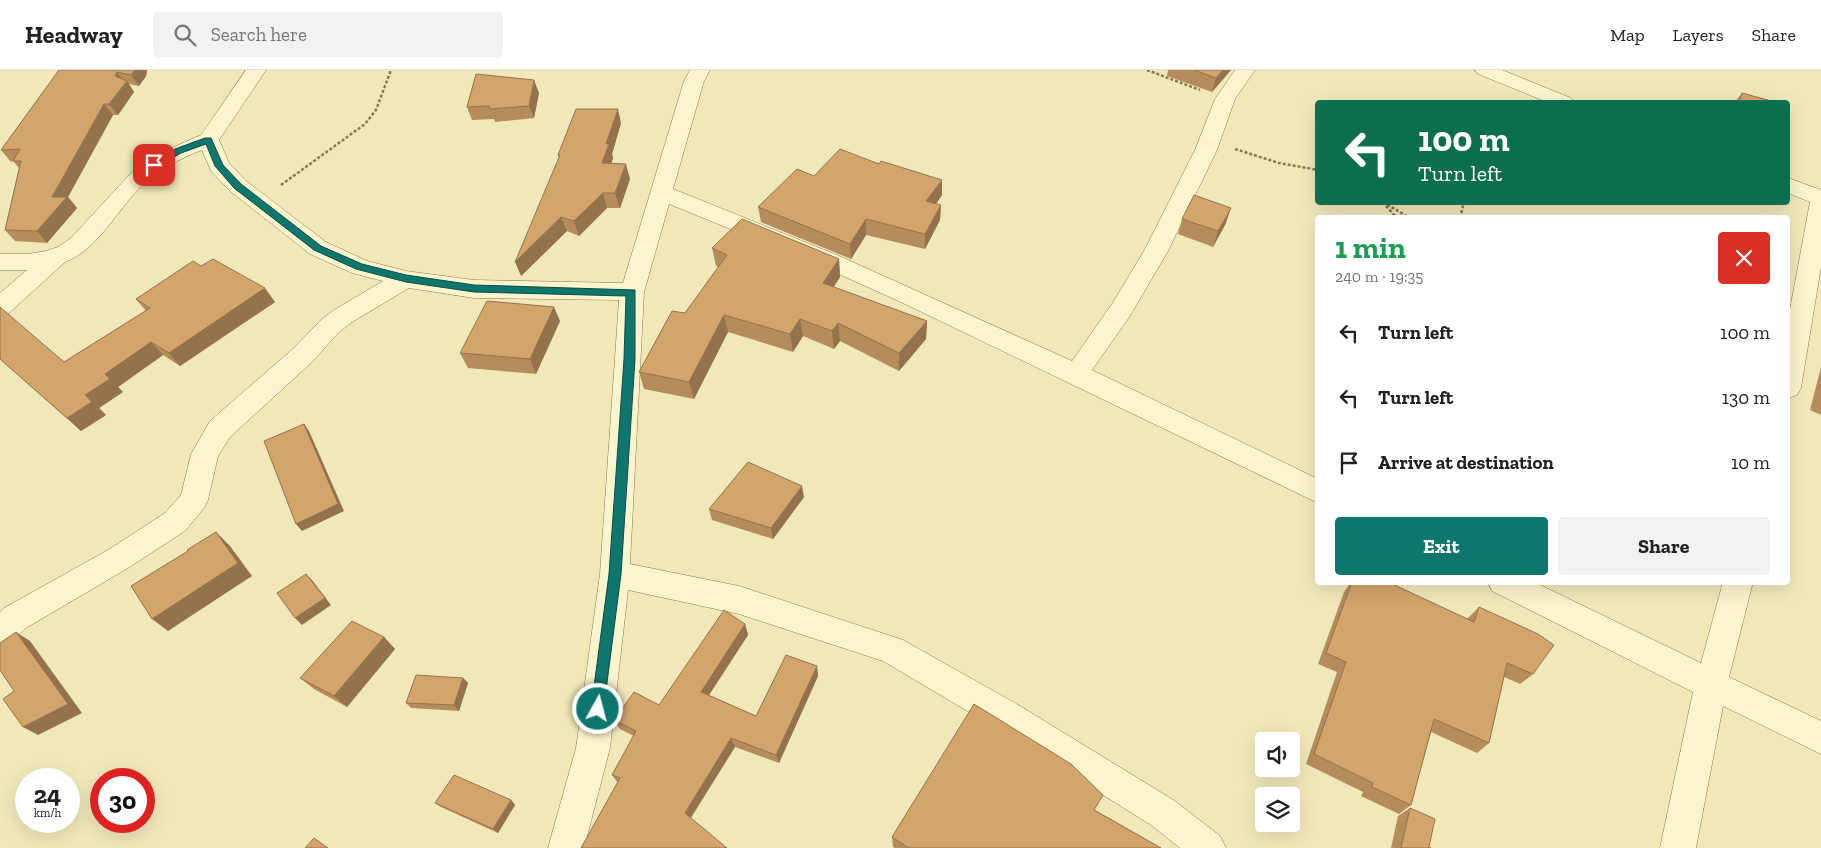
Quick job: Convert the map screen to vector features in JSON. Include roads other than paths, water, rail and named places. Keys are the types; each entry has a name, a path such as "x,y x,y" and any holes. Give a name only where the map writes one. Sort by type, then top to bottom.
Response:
{"street":[{"path":"0,262 23,264 55,258 73,250 132,183 154,165 178,151 208,140 256,70"},
{"path":"566,848 594,748 615,574 632,292 694,81 700,70"},
{"path":"1076,374 1121,310 1156,251 1206,150 1225,99 1245,70"},
{"path":"1485,70 1559,100"},
{"path":"208,140 219,166 238,186 318,248 360,267 406,279 474,289 632,292"},
{"path":"1790,187 1821,199 1790,377"},
{"path":"662,193 708,210 874,280 979,327 1315,491"},
{"path":"0,307 55,258"},
{"path":"0,633 15,618 118,559 175,522 194,500 205,454 220,429 303,356 330,326 343,316 406,279"},
{"path":"615,574 739,600 892,650 1008,717 1163,813 1208,848"},
{"path":"1509,585 1821,738"},
{"path":"1678,848 1711,684 1737,585"}]}
